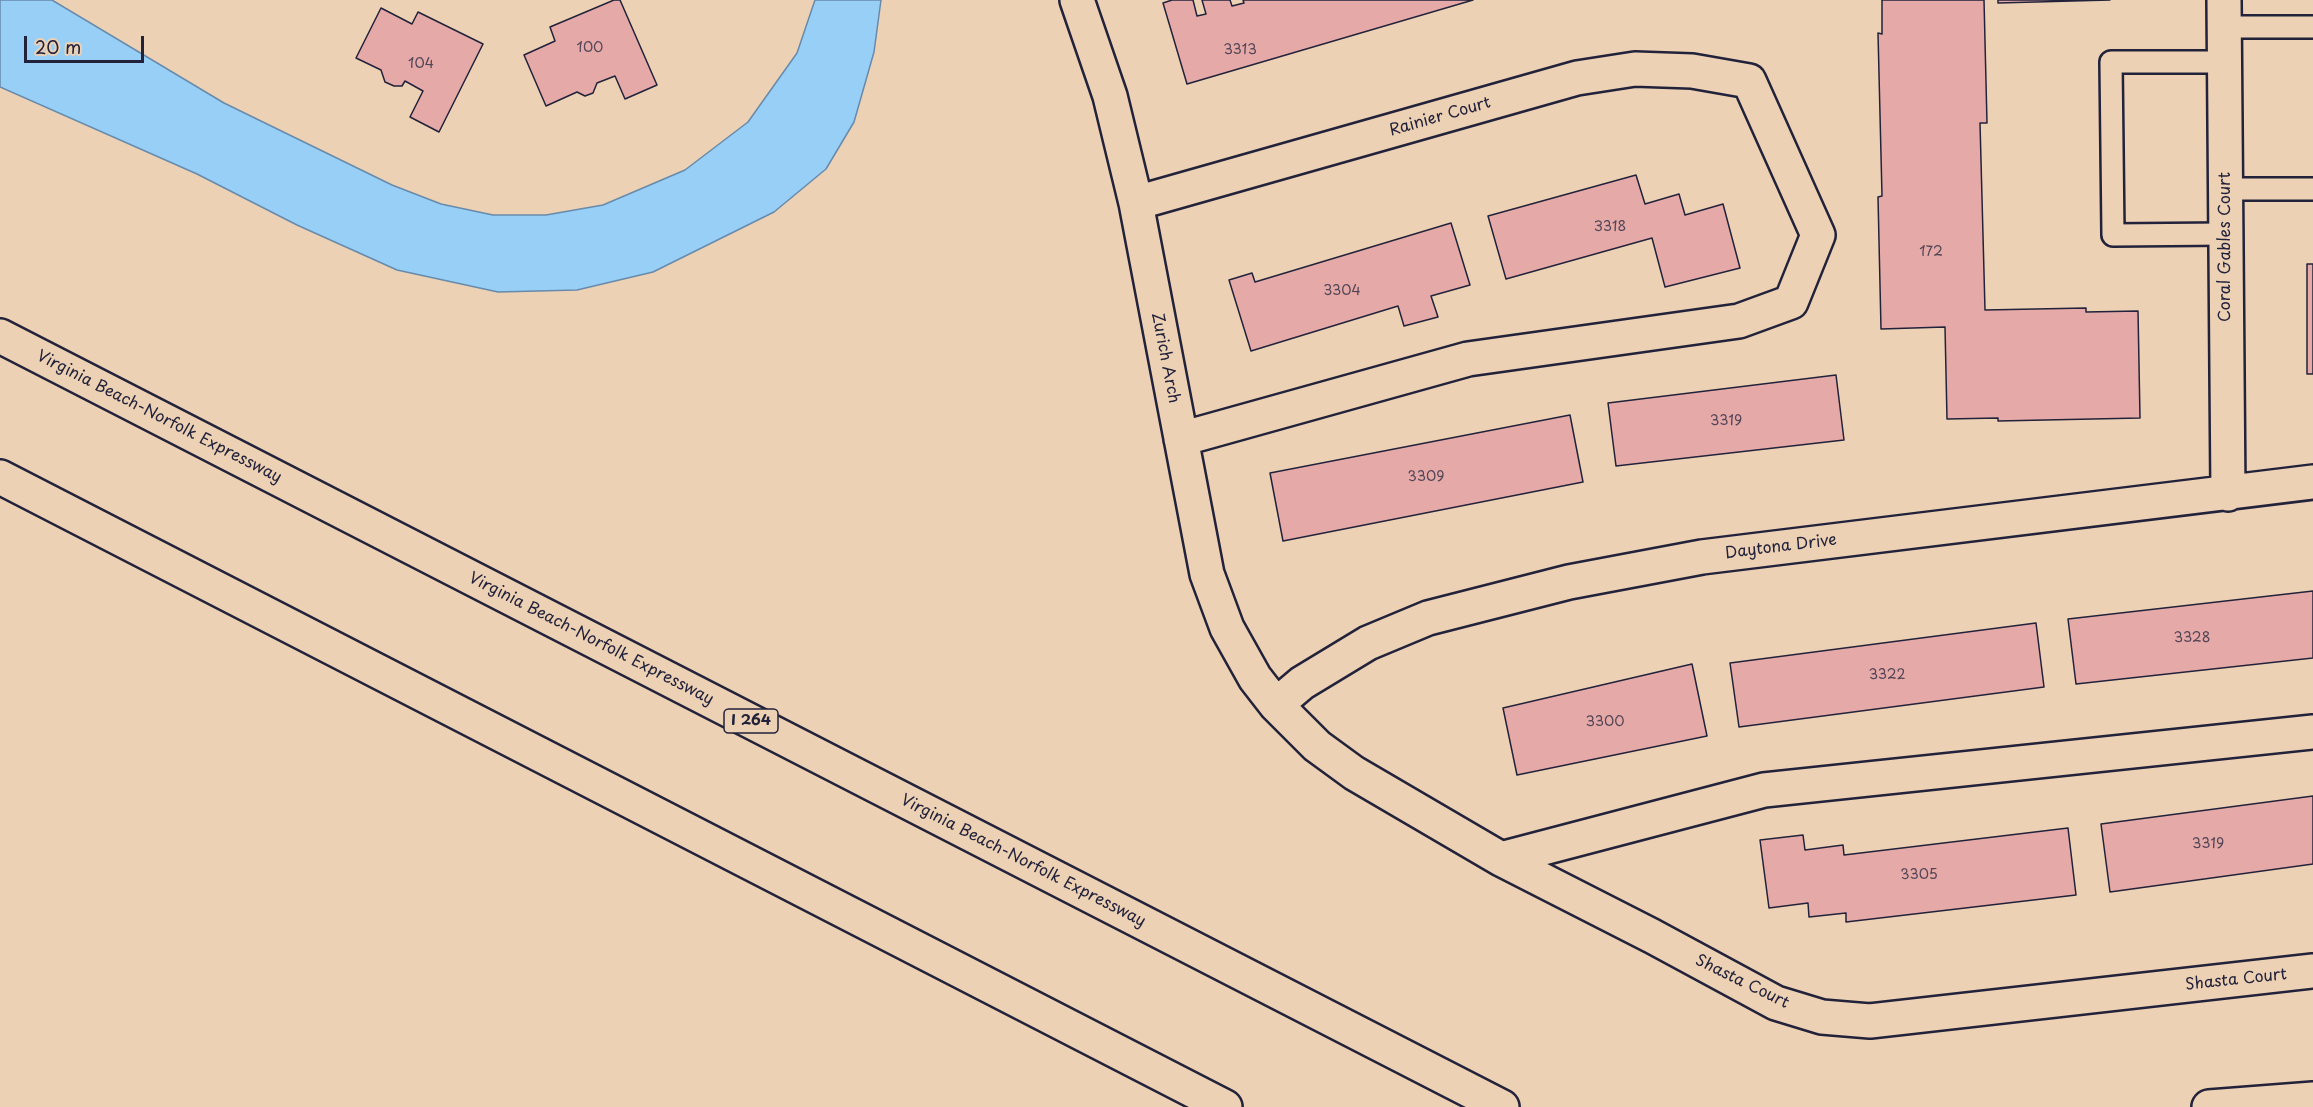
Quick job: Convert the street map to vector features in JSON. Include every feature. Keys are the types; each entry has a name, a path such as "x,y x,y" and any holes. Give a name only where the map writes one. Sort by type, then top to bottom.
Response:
{"main road":[{"name":"Zurich Arch","path":"1077,0 1110,96 1136,203 1207,574 1227,628 1255,678 1276,705"},
{"name":"Coral Gables Court","path":"2224,14 2228,494"},
{"name":"Rainier Court","path":"1136,203 1577,78 1635,69 1692,71 1749,81 1818,235 1791,302 1739,321 1468,359 1181,439"},
{"name":"Virginia Beach-Norfolk Expressway","path":"0,336 1502,1107"},
{"path":"0,477 1225,1107"},
{"name":"Daytona Drive","path":"1276,705 1302,683 1368,643 1428,618 1569,582 1702,556 2313,482"},
{"name":"Shasta Court","path":"1276,705 1317,746 1354,773 1501,859 1652,936 1776,1003 1822,1017 1870,1021 2313,971"},
{"path":"1501,859 1764,790 2313,732"},
{"path":"2209,1107 2313,1099"}],"lane":[{"path":"2224,14 2313,27"},
{"path":"2224,62 2111,62 2112,166 2113,235 2226,234"},
{"path":"2225,189 2313,189"}],"water":[{"path":"0,0 52,0 224,103 392,185 441,204 493,215 546,215 603,205 685,170 748,122 797,53 815,0 881,0 874,52 854,122 826,169 774,212 653,272 577,290 498,292 397,270 297,225 197,174 0,87"}],"building":[{"path":"614,0 620,0 657,85 625,99 615,76 597,83 593,93 585,96 577,92 546,106 524,55 555,41 550,27"},
{"path":"1172,0 1193,0 1197,16 1206,14 1202,0 1230,0 1232,6 1244,3 1243,0 1473,0 1187,84 1163,3"},
{"path":"1882,0 1984,0 1987,123 1980,123 1985,310 2086,308 2086,312 2138,311 2140,418 1998,421 1998,418 1947,419 1945,327 1881,329 1878,197 1882,196 1878,33 1882,34"},
{"path":"1998,0 2110,0 1998,3"},
{"path":"381,8 412,24 418,12 483,44 439,132 410,117 423,91 405,81 402,86 394,86 385,82 381,70 356,58"},
{"path":"1636,175 1645,204 1679,194 1685,215 1723,204 1740,268 1665,287 1652,238 1506,279 1488,216"},
{"path":"1451,223 1470,285 1431,296 1438,317 1404,326 1398,306 1251,351 1229,280 1252,273 1255,282"},
{"path":"2307,264 2313,264 2313,374 2307,374"},
{"path":"1836,375 1844,440 1616,466 1608,403"},
{"path":"1570,415 1583,482 1283,541 1270,473"},
{"path":"2313,591 2313,658 2076,684 2068,619"},
{"path":"2036,623 2044,687 1739,727 1730,663"},
{"path":"1692,664 1707,736 1517,775 1503,708"},
{"path":"2313,796 2313,864 2110,892 2101,824"},
{"path":"2068,828 2076,895 1846,922 1846,913 1809,917 1808,903 1769,908 1760,840 1803,835 1805,850 1843,845 1844,855"}]}
